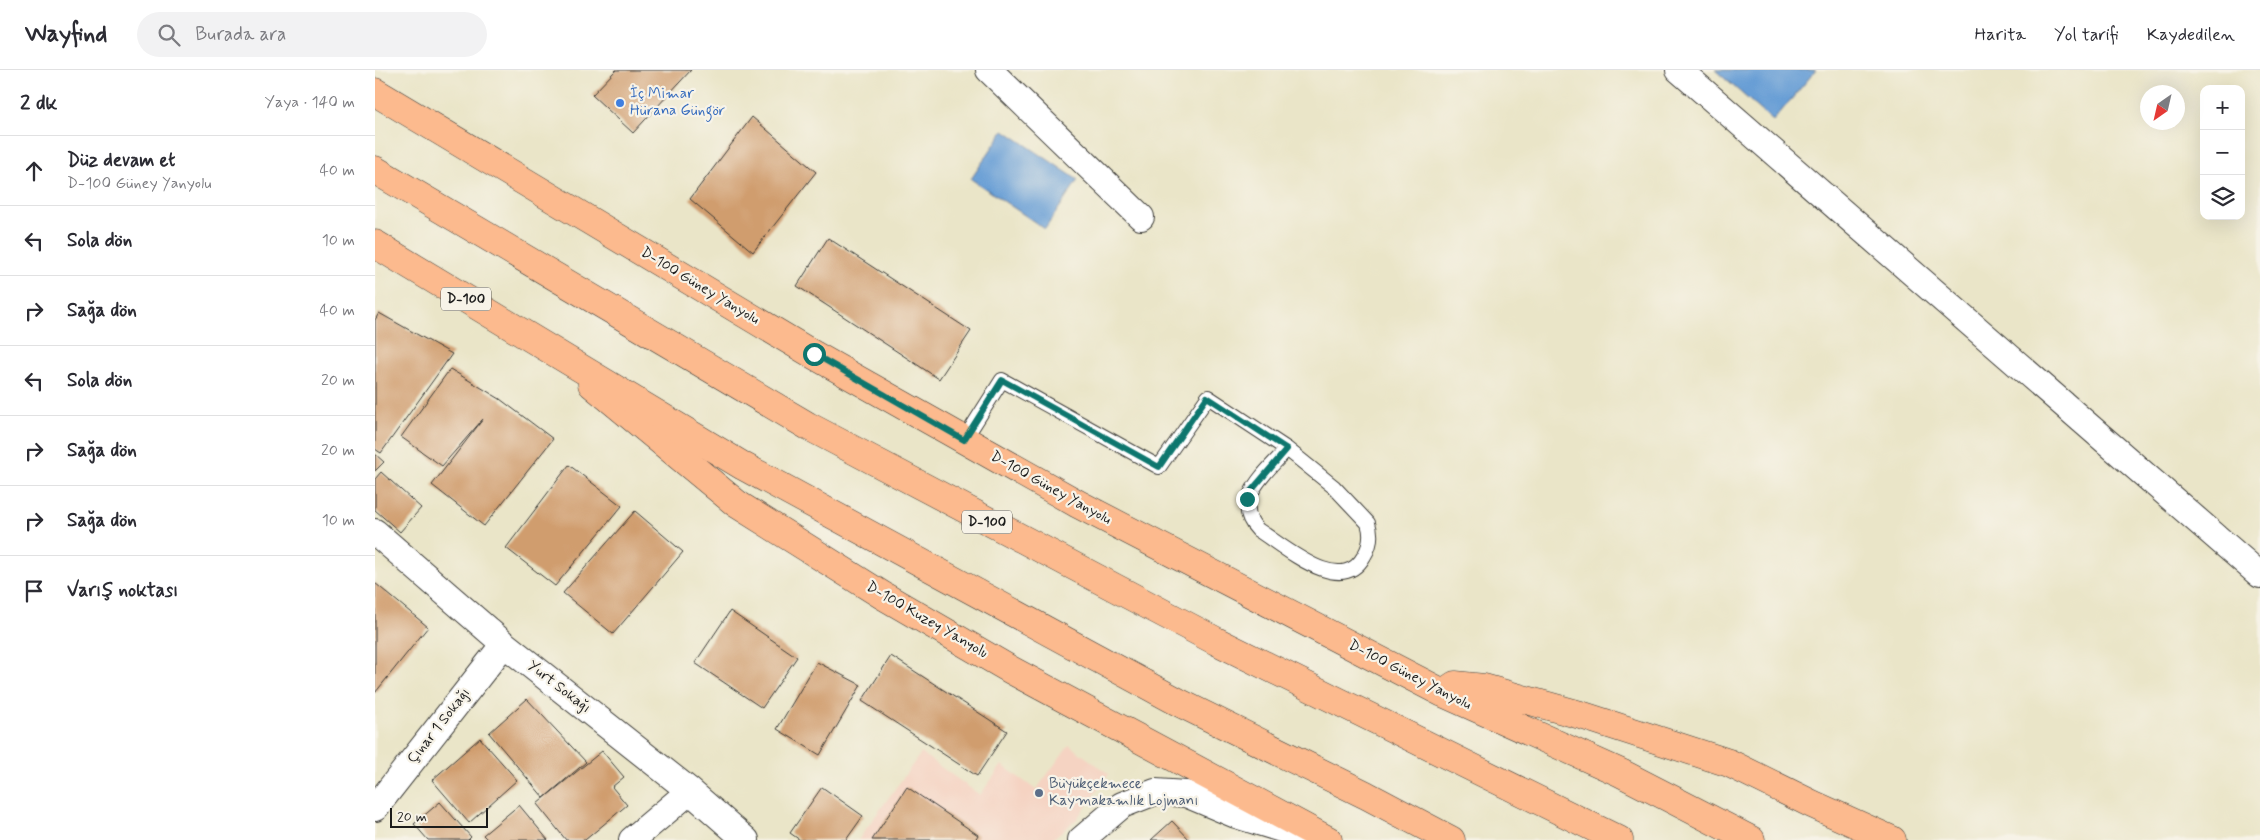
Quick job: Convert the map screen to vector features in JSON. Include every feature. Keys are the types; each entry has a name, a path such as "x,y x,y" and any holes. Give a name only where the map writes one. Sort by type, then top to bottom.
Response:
{"main road":[{"name":"D-100 Güney Yanyolu","path":"375,92 805,350 1078,504 1443,693 1621,773 1751,840"},
{"name":"D-100","path":"375,170 807,426 1216,641 1619,840"},
{"name":"D-100","path":"375,244 743,466 1180,703 1366,795 1451,840"},
{"name":"D-100 Kuzey Yanyolu","path":"556,354 651,434 745,509 882,595 1002,665 1328,840"},
{"path":"1443,693 1455,685 1484,688 1585,716 1729,763 1812,804 1892,840"}],"street":[{"path":"989,70 1141,217"},
{"path":"1679,70 2260,575"},
{"name":"Yurt Sokağı","path":"375,532 504,644 690,791 746,840"},
{"name":"Çınar 1 Sokağı","path":"375,808 504,644"},
{"path":"632,840 690,791"},
{"path":"1081,840 1122,805 1155,792 1186,794 1236,815 1318,840"}],"lane":[{"path":"964,440 1002,380 1159,467 1207,397 1287,449 1334,487 1368,523 1370,544 1362,561 1355,568 1346,572 1327,572 1258,530 1252,524 1246,508 1251,491 1287,449"}],"shaded area":[{"name":"Büyükçekmece Kaymakamlık Lojmanı","path":"1069,745 1109,774 1076,820 1051,840 858,840 921,753 980,795 1002,765 1036,790"}],"water":[{"path":"1715,70 1816,70 1773,121"},
{"path":"1004,130 1078,180 1045,229 971,179"}],"building":[{"path":"616,70 691,70 633,133 592,95"},
{"path":"752,117 816,172 753,252 690,199"},
{"path":"828,238 971,331 939,379 797,286"},
{"path":"379,313 452,354 381,453 375,449 375,320"},
{"path":"450,369 500,399 553,439 484,526 432,485 483,419 442,466 401,437"},
{"path":"375,454 384,462 375,471"},
{"path":"569,465 622,506 555,586 506,548"},
{"path":"381,472 421,508 400,532 375,510 375,479"},
{"path":"635,511 683,552 613,634 563,593"},
{"path":"375,583 428,627 375,693"},
{"path":"730,611 797,657 762,708 695,663"},
{"path":"891,656 1007,731 977,776 862,701"},
{"path":"817,662 861,685 820,755 777,729"},
{"path":"527,699 586,762 544,798 489,733"},
{"path":"480,738 517,780 469,823 432,780"},
{"path":"602,751 624,777 612,787 627,805 585,840 566,840 537,804"},
{"path":"822,787 863,816 846,840 800,840 790,833"},
{"path":"907,787 978,835 975,840 872,840"},
{"path":"440,802 471,837 468,840 428,840 414,824"},
{"path":"519,805 548,840 488,840 483,835"},
{"path":"1172,821 1190,840 1151,840"}],"place":[{"name":"İç Mimar Hürana Güngör","path":"620,103"},
{"name":"Büyükçekmece Kaymakamlık Lojmanı","path":"1039,793"}],"route":[{"path":"814,354 964,440 1002,380 1159,467 1207,397 1287,449 1251,491 1247,499"}]}
